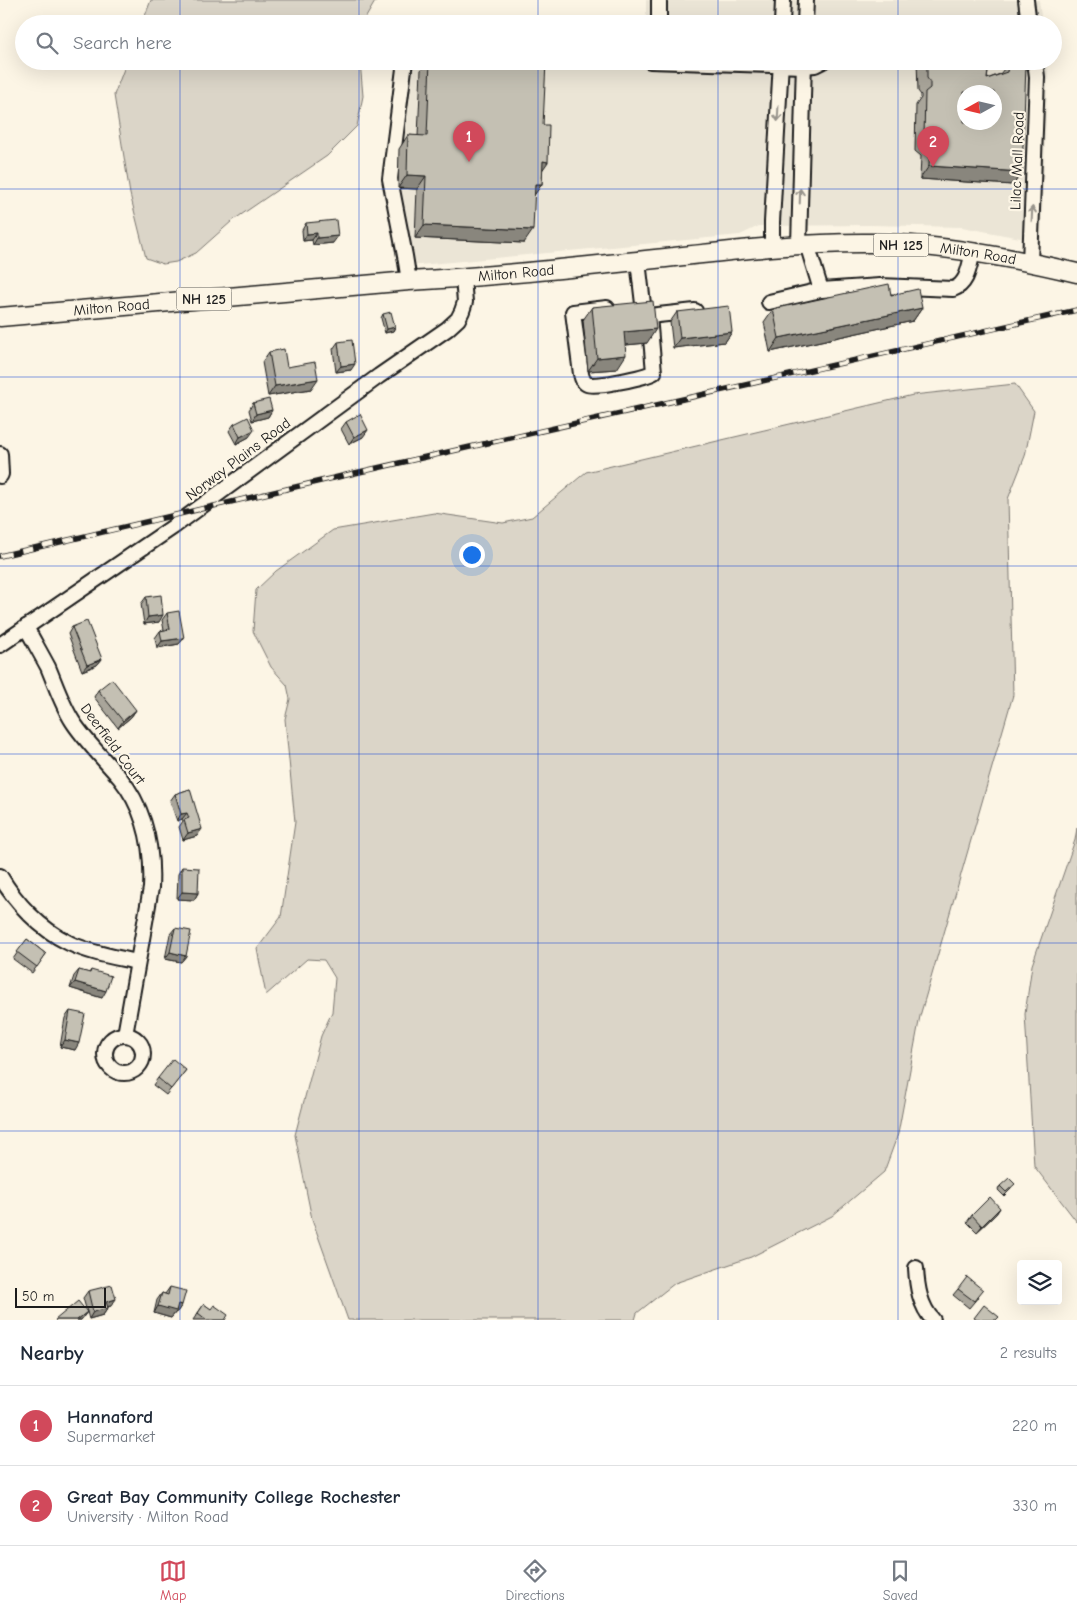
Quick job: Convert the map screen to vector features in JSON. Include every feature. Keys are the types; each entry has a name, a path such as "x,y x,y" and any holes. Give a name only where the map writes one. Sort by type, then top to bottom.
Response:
{"main road":[{"name":"Milton Road","path":"0,317 408,281 463,278 772,246 874,243 973,252 1030,263"},
{"name":"NH 125","path":"1030,263 1077,273"}],"street":[{"path":"658,15 659,0"},
{"path":"782,15 783,0"},
{"path":"805,15 806,0"},
{"path":"1026,0 1028,15"},
{"path":"404,70 390,179 408,281"},
{"path":"772,246 781,70"},
{"path":"804,70 803,245 820,290"},
{"name":"Lilac Mall Road","path":"1030,263 1036,70"},
{"path":"769,302 820,290 880,286 953,289 959,287 965,280 973,252"},
{"path":"616,307 573,312 581,374 586,384 592,386 609,383 642,377 654,372 642,308 638,261"},
{"name":"Norway Plains Road","path":"0,645 166,532 378,376 447,329 458,319 465,302 463,278"},
{"path":"642,308 708,310"},
{"path":"0,454 0,476"},
{"name":"Deerfield Court","path":"26,627 48,668 58,695 73,722 121,779 130,792 143,819 149,845 152,874 151,888 125,1035"},
{"path":"0,876 23,906 44,927 56,935 82,948 137,962"},
{"path":"916,1268 920,1297 933,1320"}],"shaded area":[{"path":"151,0 376,0 367,15 145,15"},
{"path":"646,0 1039,0 1041,15 646,15"},
{"path":"124,70 361,70 363,96 357,126 327,156 232,221 196,253 176,262 163,264 146,258 130,194 114,95"},
{"path":"397,70 1048,70 1041,242 962,227 870,225 759,226 740,235 398,267 402,257 383,186"},
{"path":"1015,384 1034,411 1025,456 1008,499 1013,695 920,1016 898,1134 884,1172 832,1216 751,1257 675,1283 637,1313 635,1320 348,1320 312,1219 295,1135 321,1036 332,1012 335,978 324,960 307,959 266,995 257,949 281,917 295,822 285,719 290,699 287,685 271,667 253,631 256,590 276,571 333,530 434,513 503,523 532,517 586,472 913,395"},
{"path":"1077,828 1077,1222 1034,1166 1025,1014 1032,965 1075,840"}],"building":[{"path":"430,70 546,70 543,125 549,125 548,162 543,161 542,184 535,184 533,230 424,225 426,176 407,175 408,135 427,136"},
{"path":"927,70 988,70 987,79 1007,72 1007,70 1026,70 1022,172 929,166 930,143 924,137 925,92 930,88"},
{"path":"336,220 338,236 317,238 317,233 307,234 306,223"},
{"path":"889,284 891,295 918,289 922,308 779,338 773,309"},
{"path":"653,301 656,329 624,332 626,355 597,358 592,307"},
{"path":"729,306 732,332 680,338 677,312"},
{"path":"391,312 395,327 387,329 383,314"},
{"path":"352,340 355,364 341,366 338,342"},
{"path":"284,349 287,367 315,362 318,379 275,386 269,352"},
{"path":"269,399 272,410 256,414 253,403"},
{"path":"360,414 368,430 354,437 346,422"},
{"path":"248,417 254,430 240,437 234,424"},
{"path":"161,595 163,615 148,617 146,597"},
{"path":"179,611 184,638 162,641 160,631 170,629 167,613"},
{"path":"87,621 102,659 87,665 72,627"},
{"path":"112,679 136,710 123,721 98,690"},
{"path":"190,789 202,829 188,833 184,820 189,818 187,813 181,814 175,794"},
{"path":"182,867 199,868 198,893 182,892"},
{"path":"175,928 191,931 186,956 170,952"},
{"path":"27,939 46,954 37,967 17,952"},
{"path":"79,970 90,973 91,970 111,976 106,991 75,982"},
{"path":"70,1011 85,1014 79,1043 65,1040"},
{"path":"173,1059 186,1070 171,1089 158,1078"},
{"path":"1009,1178 1015,1184 1006,1192 1000,1186"},
{"path":"990,1197 1000,1208 982,1226 972,1215"},
{"path":"967,1277 983,1290 974,1301 958,1289"},
{"path":"112,1285 116,1299 106,1302 108,1308 93,1312 88,1291"},
{"path":"170,1287 186,1291 182,1305 178,1304 176,1311 158,1306 162,1293 168,1295"},
{"path":"78,1301 87,1312 77,1320 55,1320"},
{"path":"204,1304 211,1309 214,1305 228,1315 225,1320 207,1320 198,1313"},
{"path":"984,1305 999,1317 996,1320 977,1320 974,1318"}],"railway":[{"path":"0,556 355,473 1077,310"}],"place":[{"name":"Hannaford","path":"469,162"},
{"name":"Great Bay Community College Rochester","path":"933,167"}]}
